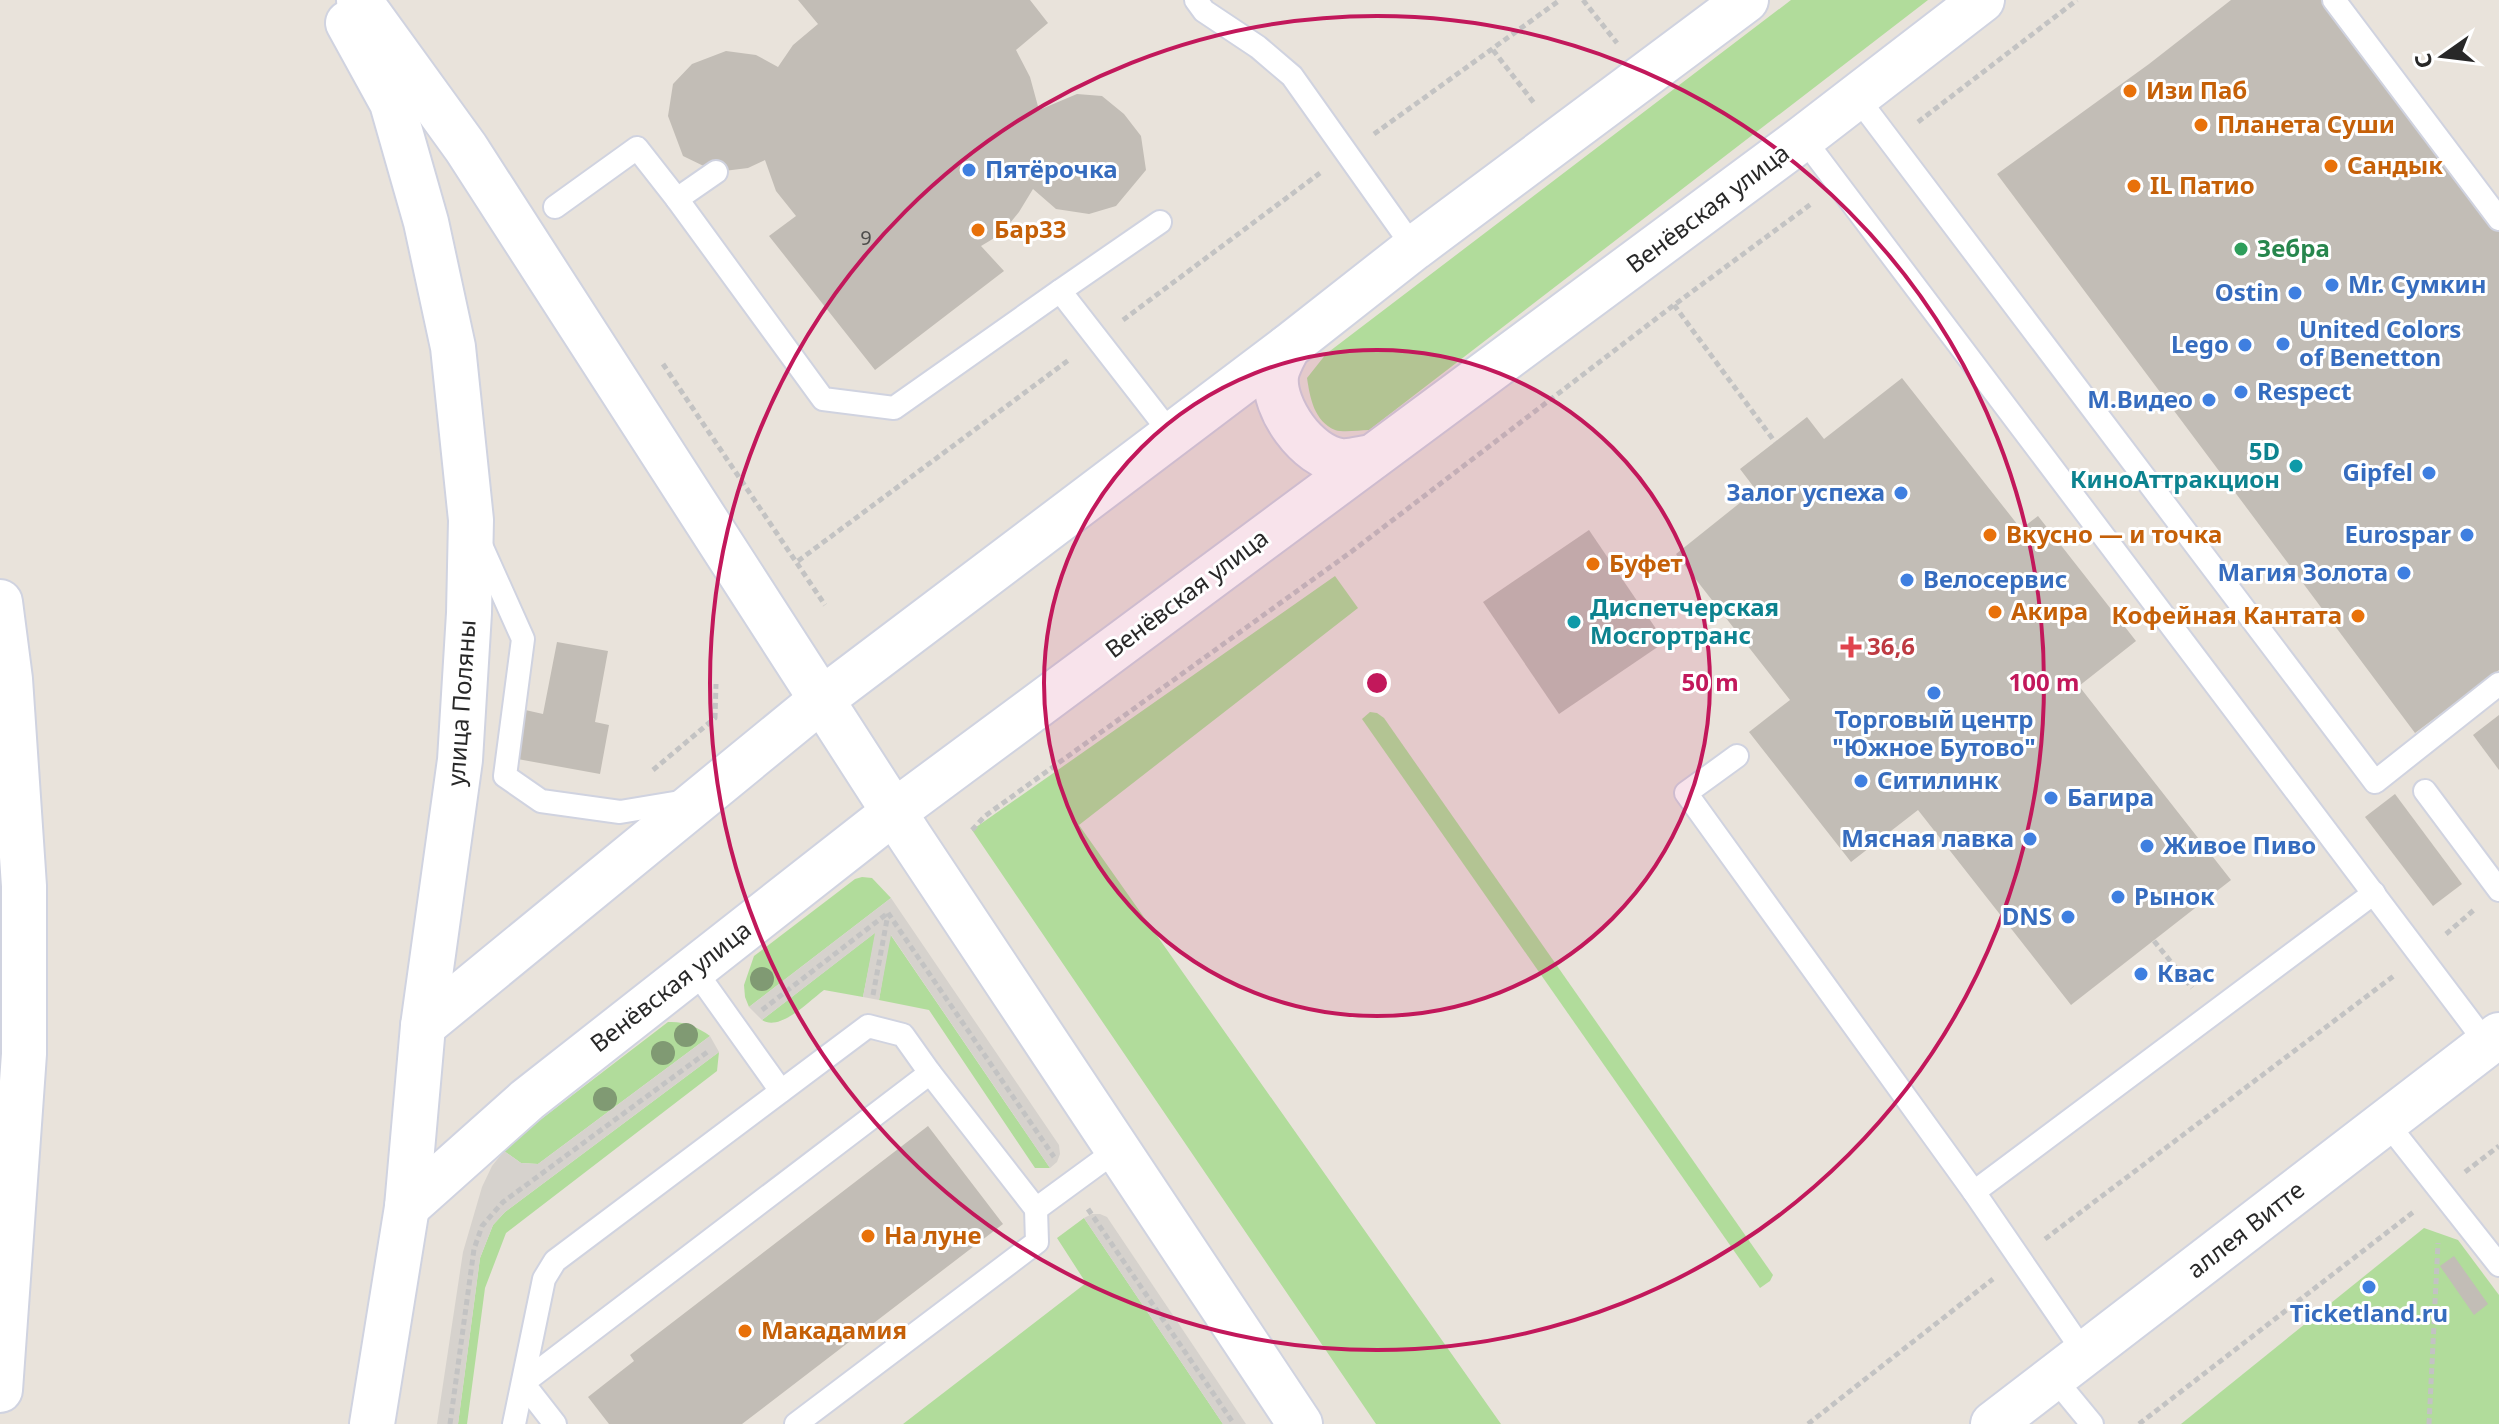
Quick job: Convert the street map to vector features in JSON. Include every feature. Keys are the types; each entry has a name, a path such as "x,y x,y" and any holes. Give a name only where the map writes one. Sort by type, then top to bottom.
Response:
{"main road":[{"name":"улица Поляны","path":"336,0 392,103 426,222 453,347 471,520 460,760 423,1026 407,1207 372,1424"},
{"path":"359,0 466,148 894,812 1300,1424"},
{"path":"423,1026 821,700 1414,248 1746,0"},
{"name":"Венёвская улица","path":"407,1207 527,1100 894,812 1803,138 1982,0"},
{"path":"1288,347 1276,375 1280,402 1294,431 1317,451 1340,461 1372,457"},
{"path":"0,602 10,679 24,886 24,1054 0,1390"},
{"name":"аллея Витте","path":"1993,1424 2493,1039"}],"lane":[{"path":"1196,0 1204,11 1258,47 1292,76 1414,248"},
{"path":"2334,0 2499,219"},
{"path":"1856,96 2375,782 2499,684"},
{"path":"1803,138 2421,956 2493,1039"},
{"path":"555,207 637,148 823,399 894,408 1160,222"},
{"path":"677,199 716,172"},
{"path":"1060,291 1172,435"},
{"path":"471,520 523,639 505,776 541,801 620,812 699,799"},
{"path":"1737,756 1686,793 2020,1258 2070,1366 2092,1424"},
{"path":"2425,791 2498,889"},
{"path":"1974,1192 2374,893"},
{"path":"694,969 781,1091"},
{"path":"514,1424 544,1279 555,1261 868,1026 903,1035 1036,1209 1037,1242 796,1424"},
{"path":"523,1383 930,1073"},
{"path":"2386,1122 2498,1262"},
{"path":"1036,1209 1118,1149"},
{"path":"523,1383 555,1424"}],"path":[{"path":"825,605 798,561 1347,153 1560,0"},
{"path":"1583,0 1618,46"},
{"path":"1493,50 1537,107"},
{"path":"972,830 985,816 1364,543 1674,305 1775,442"},
{"path":"1808,1424 2020,1258 2421,956 2498,889"},
{"path":"450,1424 474,1249 482,1226 503,1202 737,1030 888,913 868,1026"},
{"path":"2154,941 2213,1014"},
{"path":"2139,1424 2499,1146"},
{"path":"2429,1424 2440,1191"}],"green space":[{"path":"1791,0 1928,0 1369,430 1339,431 1322,421 1312,401 1307,378 1326,354"},
{"path":"1335,576 1358,608 1079,825 1501,1424 1376,1424 972,830"},
{"path":"1370,712 1384,718 1773,1275 1760,1288 1362,719"},
{"path":"872,878 891,898 749,1007 744,985 754,956 855,879"},
{"path":"876,932 863,997 824,990 786,1019 769,1023 762,1020"},
{"path":"890,934 1050,1168 1035,1168 929,1010 879,1000"},
{"path":"668,1022 690,1025 710,1036 538,1164 521,1163 504,1151 527,1130"},
{"path":"719,1052 717,1071 506,1233 485,1288 467,1424 458,1424 480,1258 493,1225 505,1212"},
{"path":"1084,1218 1223,1424 903,1424 1086,1283 1057,1238"},
{"path":"2424,1228 2458,1240 2499,1295 2499,1424 2181,1424"}],"shaded area":[{"path":"891,898 1059,1145 1057,1162 1050,1168 891,935 879,1000 863,997 875,933 762,1020 749,1007"},
{"path":"710,1036 719,1052 505,1212 493,1225 480,1258 458,1424 437,1424 463,1252 482,1187 492,1166 504,1151 521,1163 538,1164"},
{"path":"1092,1214 1107,1217 1246,1424 1223,1424 1084,1218"}],"building":[{"path":"798,0 1030,0 1048,23 1016,50 1030,77 1039,110 1077,94 1102,96 1124,114 1141,136 1146,170 1116,206 1089,214 1056,209 1033,189 1001,234 981,246 1004,271 875,370 769,236 796,216 776,191 765,160 748,168 716,172 683,156 668,116 673,84 692,64 726,51 756,55 778,67 793,45 818,24"},
{"path":"2231,0 2328,0 2499,229 2499,670 2415,733 1997,174 2149,64"},
{"name":"Торговый центр \"Южное Бутово\"","path":"1902,378 2021,529 2038,516 2136,641 2079,686 2231,880 2071,1005 1918,810 1851,862 1749,732 1790,700 1676,554 1756,490 1740,469 1807,417 1824,439"},
{"name":"Диспетчерская Мосгортранс","path":"1589,530 1665,642 1559,714 1483,602"},
{"path":"557,642 608,651 595,722 609,725 600,774 512,758 521,709 543,714"},
{"path":"2499,715 2499,770 2473,735"},
{"path":"2395,794 2462,884 2433,906 2365,817"},
{"path":"928,1126 1003,1224 742,1424 609,1424 588,1397 634,1361 630,1355"},
{"path":"2454,1256 2488,1304 2474,1315 2440,1266"}],"place":[{"name":"Изи Паб","path":"2130,91"},
{"name":"Планета Суши","path":"2201,125"},
{"name":"Сандык","path":"2331,166"},
{"name":"Пятёрочка","path":"969,170"},
{"name":"IL Патио","path":"2134,186"},
{"name":"Бар33","path":"978,230"},
{"name":"Зебра","path":"2241,249"},
{"name":"Mr. Сумкин","path":"2332,285"},
{"name":"Ostin","path":"2295,293"},
{"name":"United Colors of Benetton","path":"2283,344"},
{"name":"Lego","path":"2245,345"},
{"name":"Respect","path":"2241,392"},
{"name":"М.Видео","path":"2209,400"},
{"name":"5D КиноАттракцион","path":"2296,466"},
{"name":"Gipfel","path":"2429,473"},
{"name":"Залог успеха","path":"1901,493"},
{"name":"Вкусно — и точка","path":"1990,535"},
{"name":"Eurospar","path":"2467,535"},
{"name":"Буфет","path":"1593,564"},
{"name":"Магия Золота","path":"2404,573"},
{"name":"Велосервис","path":"1907,580"},
{"name":"Акира","path":"1995,612"},
{"name":"Кофейная Кантата","path":"2358,616"},
{"name":"Диспетчерская Мосгортранс","path":"1574,622"},
{"name":"36,6","path":"1851,647"},
{"name":"Торговый центр \"Южное Бутово\"","path":"1934,693"},
{"name":"Ситилинк","path":"1861,781"},
{"name":"Багира","path":"2051,798"},
{"name":"Мясная лавка","path":"2030,839"},
{"name":"Живое Пиво","path":"2147,846"},
{"name":"Рынок","path":"2118,897"},
{"name":"DNS","path":"2068,917"},
{"name":"Квас","path":"2141,974"},
{"name":"На луне","path":"868,1236"},
{"name":"Ticketland.ru","path":"2369,1287"},
{"name":"Макадамия","path":"745,1331"}]}
